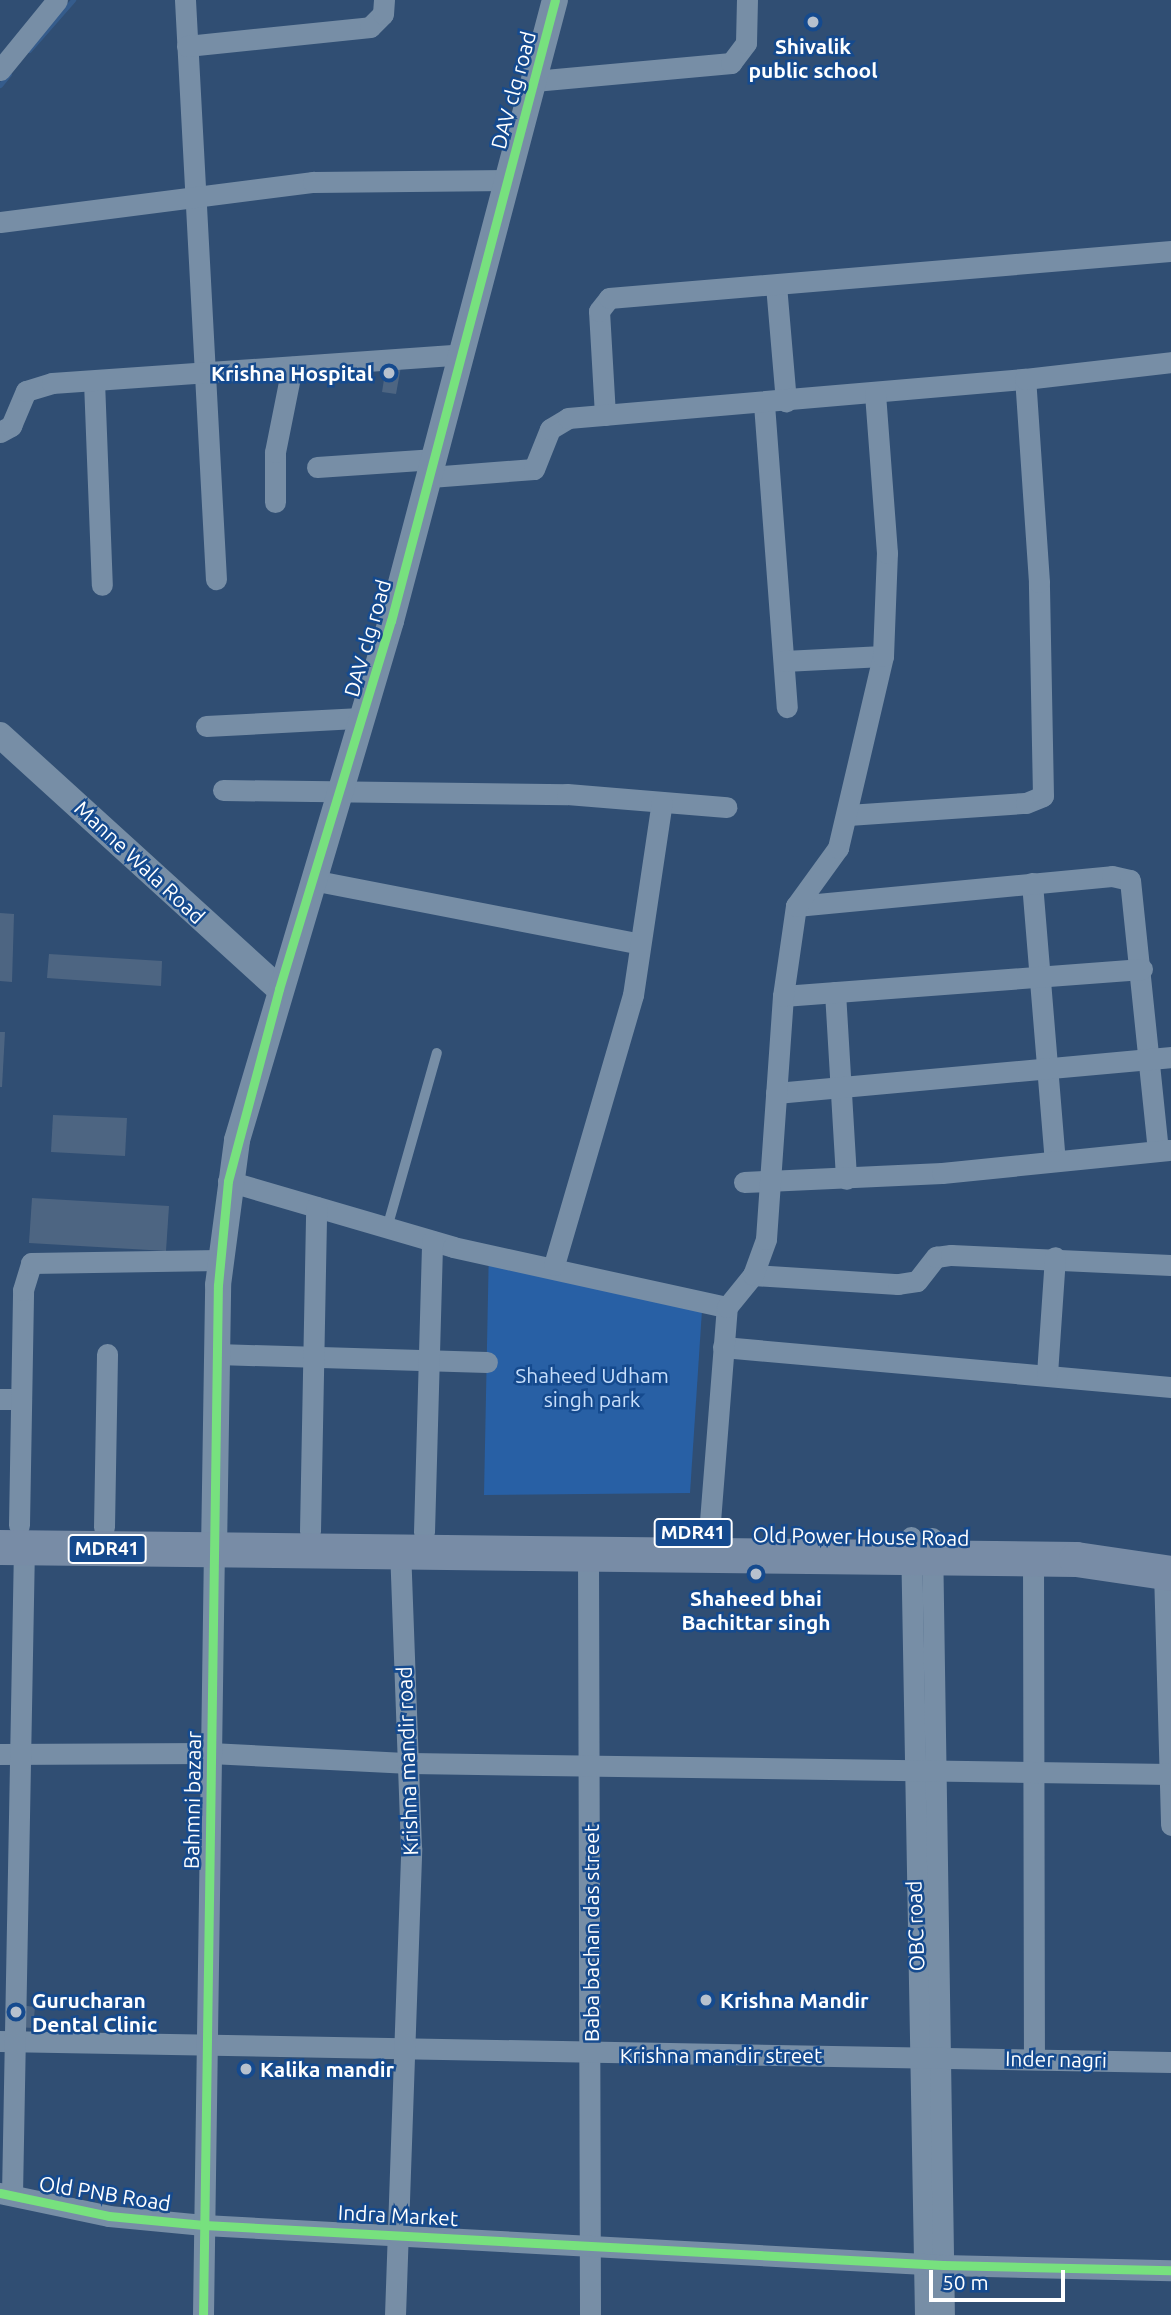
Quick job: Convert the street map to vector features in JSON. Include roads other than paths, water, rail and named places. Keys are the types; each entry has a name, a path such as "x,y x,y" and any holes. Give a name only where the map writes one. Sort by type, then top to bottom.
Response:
{"highway":[{"name":"MDR41","path":"11,1536 104,1527 214,1540"},
{"name":"Old Power House Road","path":"214,1540 310,1531 412,1542 588,1552 922,1547 1077,1538 1169,1565"},
{"name":"Old Power House Road","path":"214,1540 412,1542 709,1534 922,1547 1033,1558 1169,1565"},
{"name":"MDR41","path":"11,1536 214,1540"}],"street":[{"path":"0,70 57,0"},
{"path":"185,0 193,199 207,374 216,579"},
{"path":"187,46 358,29 377,22 384,0"},
{"name":"DAV clg road","path":"218,1272 228,1181 279,989 341,787 432,468 555,0"},
{"path":"534,80 731,63 747,43 747,0"},
{"path":"0,222 313,182 508,180"},
{"path":"605,415 602,303 619,296 1171,251"},
{"path":"776,285 786,402"},
{"path":"0,432 11,426 30,388 463,354"},
{"path":"317,467 534,469 554,423 605,415 786,402 1171,362"},
{"path":"275,502 275,452 292,367"},
{"path":"848,815 1026,803 1043,796 1039,582 1025,379"},
{"path":"94,381 103,585"},
{"path":"709,1534 727,1307 754,1275 763,1255 773,1184 783,996 796,906 831,862 848,815 883,656 887,553 876,393"},
{"path":"764,404 787,707"},
{"path":"784,661 883,656"},
{"path":"206,726 361,718"},
{"name":"Manne Wala Road","path":"0,735 279,989"},
{"path":"223,790 341,787 726,807"},
{"path":"554,1265 633,995 662,802"},
{"path":"312,880 640,944"},
{"path":"744,1182 773,1184 846,1179 1164,1150 1161,1058 1142,969 1130,880 1032,883 796,906"},
{"path":"1032,883 1055,1161"},
{"path":"783,996 1142,969"},
{"path":"835,992 846,1179"},
{"path":"776,1093 1161,1058"},
{"path":"228,1181 432,1241 554,1265 727,1307"},
{"path":"310,1531 316,1207"},
{"name":"Krishna mandir road","path":"395,2315 394,2231 405,1971 410,1763 412,1542 429,1361 432,1241"},
{"path":"754,1275 898,1284 917,1281 942,1255 1055,1257 1171,1265"},
{"path":"1047,1374 1055,1257"},
{"path":"6,2194 10,1399 23,1290 31,1263 218,1272"},
{"name":"Bahmni bazaar","path":"203,2315 218,1272"},
{"path":"723,1347 1171,1387"},
{"path":"104,1527 107,1354"},
{"path":"216,1354 487,1362"},
{"name":"OBC road","path":"922,1547 911,1769 919,2058 934,2264 944,2315"},
{"name":"OBC road","path":"922,1547 935,1770 940,2058 934,2264 925,2315"},
{"name":"Baba bachan das street","path":"588,1552 592,1762 590,2315"},
{"path":"1033,1558 1034,2059"},
{"path":"1169,1565 1171,1825"},
{"path":"8,1755 210,1752 410,1763 592,1762 1170,1774"},
{"name":"Krishna mandir street","path":"6,2042 207,2042 590,2054 940,2058"},
{"name":"Inder nagri","path":"940,2058 1171,2062"},
{"name":"Old PNB Road","path":"6,2194 108,2216 204,2225"},
{"name":"Indra Market","path":"204,2225 394,2231 590,2246 934,2264 1171,2270"}],"lane":[{"path":"387,1227 437,1053"}],"waterway":[{"path":"29,50 73,0"},
{"path":"0,85 9,74"}],"place":[{"name":"Shivalik public school","path":"813,22"},
{"name":"Krishna Hospital","path":"389,373"},
{"name":"Shaheed bhai Bachittar singh","path":"756,1574"},
{"name":"Krishna Mandir","path":"706,2000"},
{"name":"Gurucharan Dental Clinic","path":"16,2012"},
{"name":"Kalika mandir","path":"246,2069"}],"park label":[{"name":"Shaheed Udham singh park","path":"592,1387"}]}
